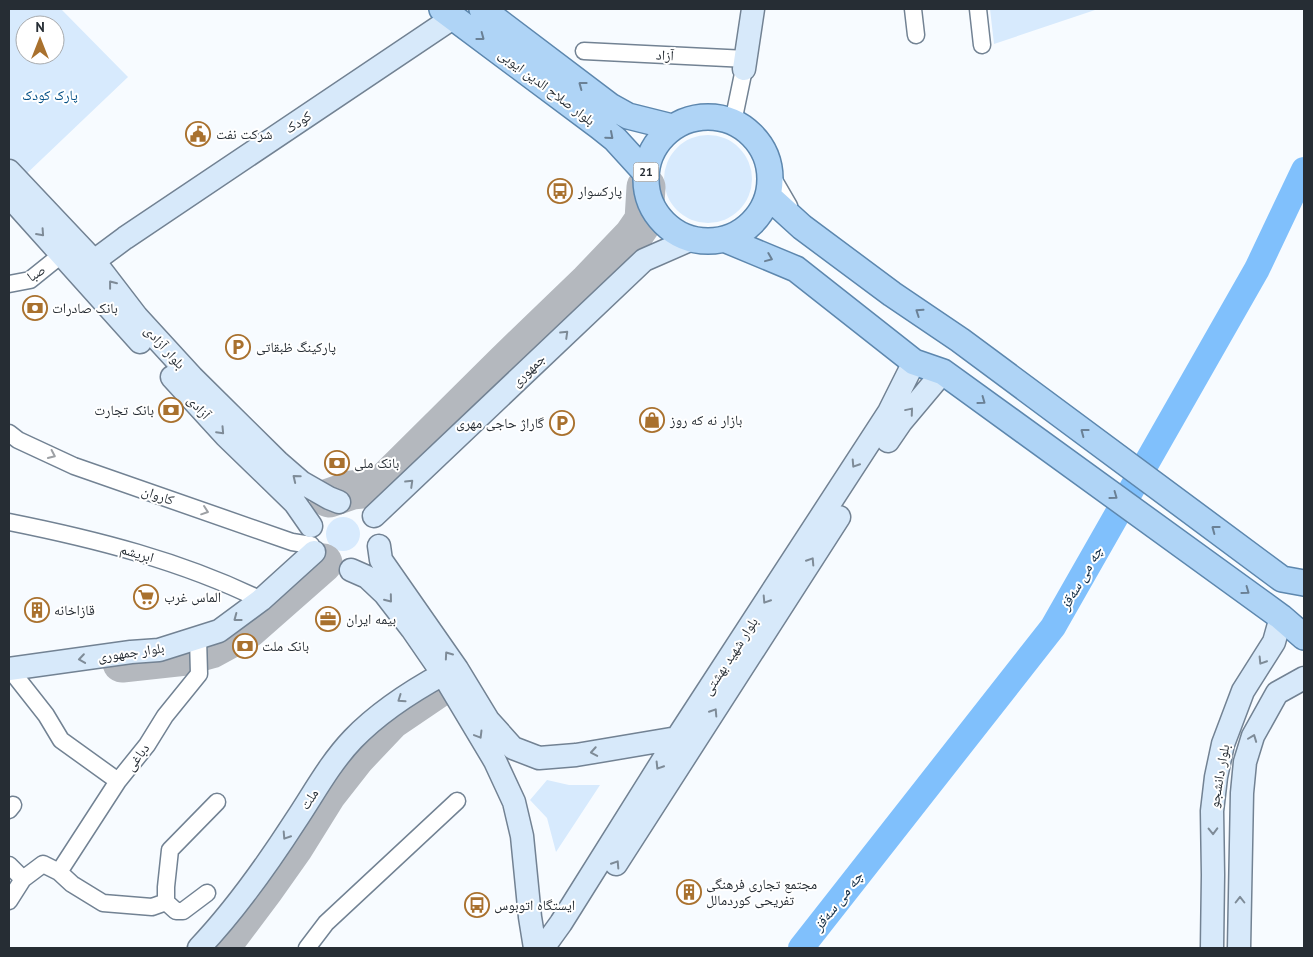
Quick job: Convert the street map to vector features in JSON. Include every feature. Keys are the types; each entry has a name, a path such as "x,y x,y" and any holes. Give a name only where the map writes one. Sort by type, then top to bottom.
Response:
{"main road":[{"name":"بلوار صلاح الدین ایوبی","path":"482,9 610,106 628,116 672,128"},
{"path":"746,64 753,9"},
{"name":"بلوار صلاح الدین ایوبی","path":"448,13 600,127 646,173"},
{"name":"کودک","path":"94,261 448,13"},
{"name":"21","path":"712,116 733,122 745,128 755,138 763,149 768,162 769,186 764,208 752,223 736,234 724,239 708,241 692,239 675,232 661,220 651,205 646,187 646,173 650,155 659,140 672,128 692,119 712,116"},
{"name":"بلوار آزادی","path":"9,171 94,261 138,317 174,357 271,456 301,482 338,502"},
{"path":"769,186 802,227 892,294 960,340 1293,581 1304,592"},
{"name":"آزادی","path":"9,196 226,436 295,503 312,541"},
{"name":"جمهوری","path":"374,516 644,260 692,239"},
{"path":"724,239 796,269 914,362 943,372 1281,617 1304,637"},
{"name":"بلوار شهید بهشتی","path":"560,948 684,742 889,412 914,362"},
{"name":"بلوار شهید بهشتی","path":"543,948 901,422 943,372"},
{"path":"379,546 371,560 358,568 341,571 332,568 323,563 312,541 318,513 323,508 346,500 366,508 374,516 380,536 381,560 457,669 488,720 512,748 539,758 684,742"},
{"name":"بلوار جمهوری","path":"9,669 158,650 219,631 261,600 312,541"},
{"path":"351,570 368,577 385,594 412,629 443,674 495,761 514,802 522,836 530,917 536,948"},
{"name":"بلوار دانشجو","path":"1212,948 1212,812 1216,777 1223,744 1243,691 1274,642 1281,617"},
{"name":"ملت","path":"199,948 261,874 328,770 353,739 390,706 415,689 443,674"},
{"name":"بلوار دانشجو","path":"1239,948 1242,793 1245,762 1253,736 1278,693 1304,678"}],"street":[{"path":"913,9 916,35"},
{"path":"978,9 982,45"},
{"name":"آزاد","path":"584,51 746,64"},
{"path":"733,122 746,64"},
{"name":"صبا","path":"9,284 30,280 61,255"},
{"name":"کاروان","path":"9,433 18,440 74,466 292,542 312,541"},
{"name":"ابریشم","path":"9,522 141,553 231,585 261,600"},
{"name":"دباغی","path":"59,872 118,781 147,745 164,716 199,674 198,638"},
{"path":"9,669 46,715 61,740 118,781"},
{"path":"307,948 326,924 458,801"},
{"path":"207,894 183,911 176,911 166,902 170,850 217,802"},
{"path":"9,901 23,879 43,864 59,872 72,884 104,902 152,907 166,902"},
{"path":"9,865 23,879"}],"green space":[{"name":"پارک کودک","path":"9,9 61,9 128,77 22,178 9,165"},
{"path":"990,9 1098,9 994,44"},
{"path":"708,135 725,139 739,148 748,162 752,179 748,196 739,210 725,219 708,223 691,219 677,210 668,196 664,179 668,162 677,148 691,139"},
{"path":"343,517 355,522 360,534 355,546 343,551 331,546 326,534 331,522"},
{"path":"547,780 569,785 600,785 556,852 547,818 530,800"}],"waterway":[{"name":"چە می سەقز","path":"801,948 1053,627 1257,269 1304,170"}],"taxiway":[{"path":"329,498 352,490 380,487 589,282 633,236 644,220 646,187"},
{"path":"122,663 186,656 211,649 248,629 323,563"},
{"path":"220,948 294,847 327,794 356,757 391,720 447,682"}],"place":[{"name":"شرکت نفت","path":"198,134"},
{"name":"پارکسوار","path":"560,191"},
{"name":"بانک صادرات","path":"35,308"},
{"name":"پارکینگ ظبقاتی","path":"238,347"},
{"name":"بانک تجارت","path":"171,410"},
{"name":"بازار نه که روز","path":"652,420"},
{"name":"گاراژ حاجی مهری","path":"562,423"},
{"name":"بانک ملی","path":"337,463"},
{"name":"الماس غرب","path":"146,597"},
{"name":"قازاخانه","path":"37,610"},
{"name":"بیمه ایران","path":"328,619"},
{"name":"بانک ملت","path":"245,646"},
{"name":"مجتمع تجاری فرهنگی تفریحی کوردمالل","path":"689,892"},
{"name":"ایستگاه اتوبوس","path":"477,905"}]}
